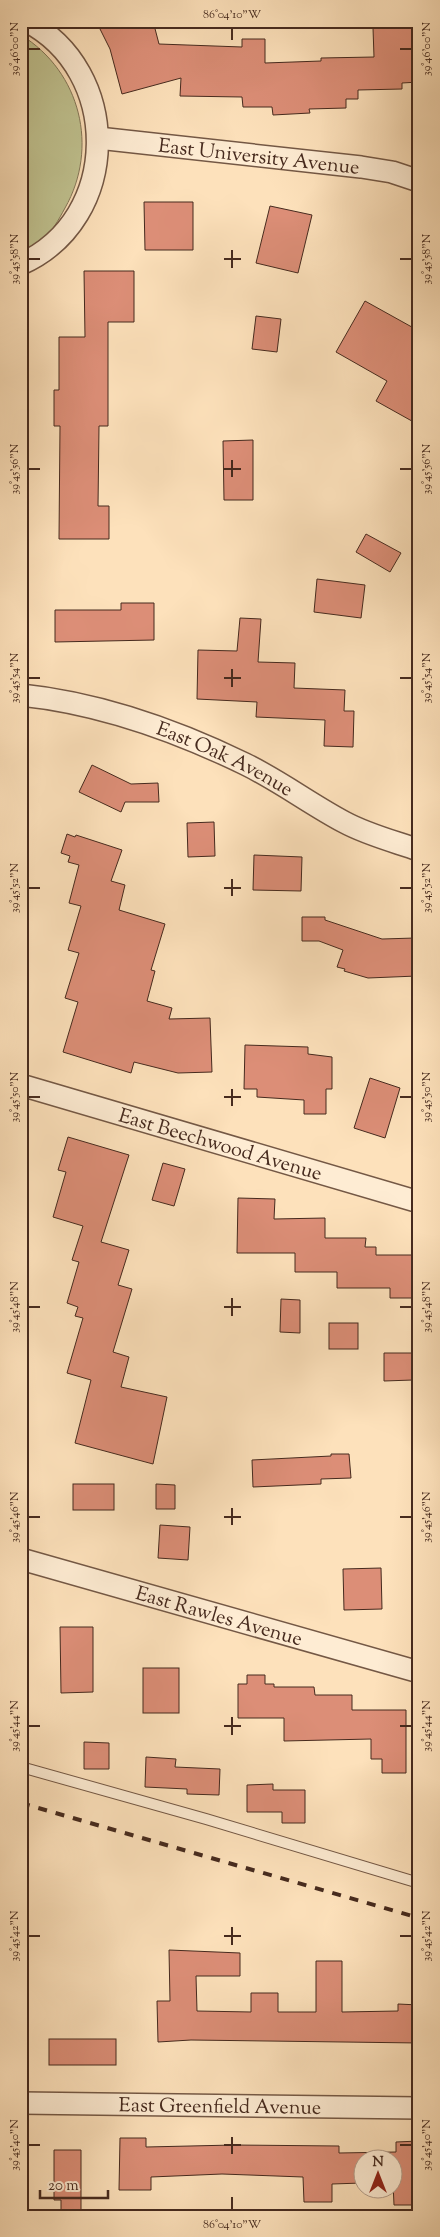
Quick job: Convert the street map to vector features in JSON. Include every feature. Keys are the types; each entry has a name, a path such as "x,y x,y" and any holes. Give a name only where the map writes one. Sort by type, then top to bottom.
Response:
{"street":[{"path":"21,264 58,238 78,213 95,172 98,138 94,108 82,77 56,43 26,21"},
{"name":"East University Avenue","path":"98,138 361,167 392,172 419,181"},
{"name":"East Oak Avenue","path":"21,695 60,700 121,715 200,743 247,765 345,823 381,838 419,850"},
{"name":"East Beechwood Avenue","path":"21,1085 419,1202"},
{"name":"East Rawles Avenue","path":"21,1559 419,1672"},
{"name":"East Greenfield Avenue","path":"21,2103 419,2108"}],"lane":[{"path":"21,1768 206,1819 419,1883"}],"green space":[{"path":"21,35 42,51 58,69 70,90 78,113 82,137 81,161 75,185 65,208 45,239 21,254"}],"building":[{"path":"96,21 153,21 159,44 242,47 242,39 265,39 265,63 321,61 321,58 374,57 373,28 419,26 419,82 402,83 402,89 358,90 358,99 346,99 346,108 309,109 310,113 273,115 272,107 243,107 242,97 180,96 181,78 122,94 110,49"},
{"path":"144,202 193,202 193,250 145,250"},
{"path":"270,206 312,215 298,273 256,263"},
{"path":"84,271 134,271 134,322 108,322 108,426 99,426 98,506 109,506 109,539 59,539 60,426 54,426 54,390 59,390 59,337 85,337"},
{"path":"365,301 419,331 419,425 376,401 387,381 336,352"},
{"path":"256,316 281,319 277,352 252,349"},
{"path":"253,440 253,500 224,500 223,441"},
{"path":"366,534 401,553 390,572 356,552"},
{"path":"317,579 365,585 361,618 314,612"},
{"path":"121,603 154,603 154,640 55,642 55,610 121,610"},
{"path":"240,618 261,619 258,662 295,663 294,688 345,690 344,711 354,711 353,747 324,746 325,720 256,717 257,702 197,699 198,650 237,651"},
{"path":"92,765 131,784 158,783 159,802 125,802 121,812 79,792"},
{"path":"214,822 215,856 188,857 187,823"},
{"path":"67,834 75,837 76,835 122,850 111,881 125,885 119,910 165,924 151,970 155,971 147,1001 172,1008 169,1019 210,1018 212,1072 178,1073 134,1062 131,1073 63,1052 78,1002 65,998 79,953 68,950 81,906 69,903 79,865 68,862 70,856 61,853"},
{"path":"254,855 302,857 301,891 253,890"},
{"path":"302,917 325,917 325,920 382,939 415,938 417,976 368,978 344,971 345,969 337,967 343,950 319,941 302,941"},
{"path":"245,1045 308,1047 308,1054 332,1057 332,1089 326,1089 326,1114 304,1114 304,1100 257,1097 257,1089 244,1089"},
{"path":"370,1078 400,1088 385,1138 354,1128"},
{"path":"68,1137 129,1155 101,1242 129,1250 118,1285 132,1289 113,1352 129,1357 121,1387 167,1397 153,1464 75,1443 91,1380 67,1373 83,1318 75,1316 78,1307 67,1303 79,1262 72,1260 83,1226 53,1217 66,1172 58,1170"},
{"path":"163,1163 185,1169 174,1206 152,1200"},
{"path":"238,1198 275,1199 274,1219 325,1218 325,1238 366,1238 365,1247 376,1247 376,1255 418,1255 419,1298 390,1298 390,1288 337,1288 337,1272 295,1272 295,1253 237,1253"},
{"path":"281,1299 300,1300 300,1333 280,1332"},
{"path":"329,1323 358,1323 358,1349 329,1349"},
{"path":"384,1353 413,1353 413,1380 384,1381"},
{"path":"331,1454 349,1454 351,1478 321,1479 321,1484 253,1487 252,1460 331,1456"},
{"path":"73,1484 114,1484 114,1510 73,1510"},
{"path":"156,1484 175,1485 175,1509 156,1509"},
{"path":"160,1525 190,1527 188,1560 158,1558"},
{"path":"381,1568 382,1609 344,1610 343,1569"},
{"path":"60,1627 93,1627 93,1692 61,1693"},
{"path":"143,1668 179,1668 179,1713 143,1713"},
{"path":"247,1675 265,1675 265,1684 274,1684 274,1687 314,1687 315,1695 352,1695 352,1710 406,1710 406,1773 382,1773 382,1759 371,1759 371,1739 284,1741 284,1718 238,1718 238,1684 247,1684"},
{"path":"84,1742 109,1743 109,1769 84,1769"},
{"path":"146,1757 176,1759 175,1767 220,1769 219,1795 187,1794 187,1789 145,1787"},
{"path":"273,1784 273,1790 305,1790 305,1823 282,1823 282,1812 247,1812 247,1785"},
{"path":"169,1950 240,1953 240,1976 196,1976 197,2011 251,2012 251,1993 278,1993 278,2012 316,2012 316,1961 342,1961 342,2012 398,2011 398,2004 419,2005 419,2043 191,2040 158,2042 157,2001 170,2001"},
{"path":"49,2039 116,2039 116,2065 49,2065"},
{"path":"120,2138 146,2138 146,2147 234,2145 339,2146 339,2153 352,2153 352,2183 332,2184 332,2202 304,2202 303,2177 222,2174 151,2177 151,2190 119,2190"},
{"path":"419,2141 419,2205 394,2205 394,2200 402,2200 402,2150 396,2150 396,2142"},
{"path":"54,2150 81,2150 81,2216 61,2216 61,2200 54,2200"}],"railway":[{"path":"21,1803 419,1918"}]}
